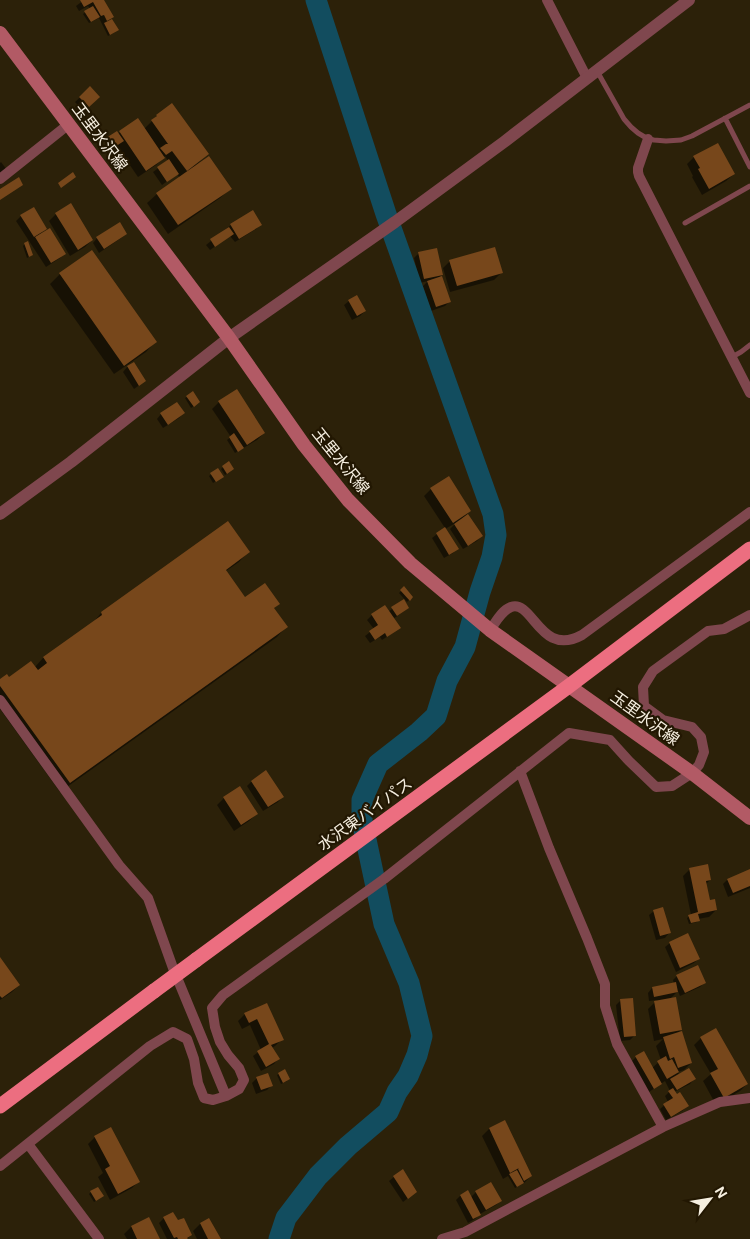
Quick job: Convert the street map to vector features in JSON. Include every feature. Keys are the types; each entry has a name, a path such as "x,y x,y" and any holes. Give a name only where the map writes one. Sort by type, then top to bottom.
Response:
{"highway":[{"name":"水沢東バイパス","path":"0,1106 569,686 750,549"}],"main road":[{"name":"玉里水沢線","path":"0,33 229,338 304,445 348,500 410,562 490,630 692,773 750,818"}],"street":[{"path":"547,0 592,75"},
{"path":"0,514 71,462 229,338 396,222 690,0"},
{"path":"0,179 69,124"},
{"path":"648,139 638,168 639,176 750,393"},
{"path":"490,630 505,611 516,606 528,614 545,632 556,640 569,641 576,639 750,512"},
{"path":"0,1166 150,1046 173,1032 187,1039 194,1059 198,1083 204,1098 213,1100 226,1096 238,1089 244,1080 239,1068 228,1056 220,1042 212,1008 223,995 357,900 569,733 610,740 656,787 672,786 692,773 699,764 704,752 701,736 692,727 663,720 644,706 643,686 653,671 708,631 724,629 750,615"},
{"path":"0,700 119,865 148,898 172,968 226,1096"},
{"path":"520,771 549,848 605,984 605,1006 617,1044 663,1126"},
{"path":"442,1239 465,1232 663,1126 720,1102 750,1098"},
{"path":"28,1144 98,1239"}],"lane":[{"path":"592,75 630,127 648,139 681,140 750,105"},
{"path":"725,118 750,167"},
{"path":"684,223 750,186"},
{"path":"732,357 750,345"}],"building":[{"path":"80,0 104,0 114,17 107,21 104,15 101,16 93,2 84,7"},
{"path":"93,6 100,17 91,22 84,11"},
{"path":"112,19 119,30 110,35 104,23"},
{"path":"90,86 100,97 89,107 79,97"},
{"path":"172,103 209,154 187,171 172,151 166,155 160,148 168,144 151,120"},
{"path":"138,118 165,158 146,171 119,131"},
{"path":"117,131 124,141 113,148 106,138"},
{"path":"718,143 735,174 709,189 693,156"},
{"path":"209,156 232,189 178,225 156,193"},
{"path":"169,159 179,174 167,182 157,167"},
{"path":"73,172 76,177 61,188 58,183"},
{"path":"19,177 23,185 0,200 0,189"},
{"path":"71,203 93,240 78,250 55,213"},
{"path":"34,207 47,229 34,237 20,215"},
{"path":"253,210 262,225 239,239 230,224"},
{"path":"120,222 127,234 104,249 96,237"},
{"path":"229,227 234,234 215,247 210,239"},
{"path":"50,228 66,254 51,263 35,237"},
{"path":"28,241 33,255 29,257 24,243"},
{"path":"495,247 503,273 457,286 449,260"},
{"path":"437,248 443,275 424,279 418,252"},
{"path":"92,250 157,342 124,366 59,273"},
{"path":"442,276 451,302 436,307 427,281"},
{"path":"357,295 366,311 357,316 348,300"},
{"path":"134,362 146,381 139,386 127,366"},
{"path":"237,389 265,433 247,445 218,401"},
{"path":"193,391 200,402 194,407 186,396"},
{"path":"177,402 185,413 168,425 160,413"},
{"path":"234,433 244,448 238,452 229,437"},
{"path":"229,461 234,469 227,474 222,466"},
{"path":"218,468 224,477 216,482 210,473"},
{"path":"449,476 471,511 453,523 430,488"},
{"path":"468,514 483,536 468,546 454,524"},
{"path":"228,521 250,552 226,570 245,597 265,583 280,604 274,608 288,627 70,783 0,686 0,679 7,674 9,677 31,661 38,670 47,663 43,657 102,615 101,612"},
{"path":"445,527 459,549 449,555 436,533"},
{"path":"404,586 413,597 410,601 400,590"},
{"path":"404,599 409,608 397,616 391,607"},
{"path":"385,605 401,628 387,637 385,633 375,640 369,631 378,625 371,614"},
{"path":"266,770 284,797 268,807 251,781"},
{"path":"240,786 258,814 241,825 223,797"},
{"path":"708,864 711,880 706,881 710,900 715,899 717,910 698,914 700,921 691,923 688,915 698,912 689,868"},
{"path":"750,869 750,886 733,893 727,879"},
{"path":"663,907 671,933 660,936 653,910"},
{"path":"688,933 700,959 680,968 669,942"},
{"path":"0,957 20,985 2,998 0,996"},
{"path":"698,965 706,983 685,993 676,975"},
{"path":"676,982 678,992 654,997 652,987"},
{"path":"676,997 682,1030 660,1034 654,1001"},
{"path":"633,998 636,1036 624,1037 620,999"},
{"path":"267,1003 284,1040 271,1045 280,1059 266,1067 257,1051 269,1044 257,1019 249,1023 244,1013"},
{"path":"716,1028 748,1084 724,1098 710,1073 718,1069 700,1037"},
{"path":"682,1031 692,1063 678,1068 674,1057 670,1059 663,1037"},
{"path":"644,1051 662,1084 654,1089 635,1056"},
{"path":"666,1056 668,1061 672,1059 679,1072 667,1079 657,1061"},
{"path":"689,1068 696,1079 677,1090 670,1079"},
{"path":"285,1069 290,1079 283,1083 278,1073"},
{"path":"268,1073 273,1086 261,1090 256,1077"},
{"path":"673,1088 677,1094 680,1092 689,1106 671,1117 663,1104 673,1098 668,1091"},
{"path":"505,1120 532,1176 524,1181 519,1168 510,1173 489,1128"},
{"path":"111,1127 140,1182 118,1194 105,1169 110,1166 94,1136"},
{"path":"403,1169 417,1192 408,1199 393,1176"},
{"path":"517,1170 524,1183 517,1187 509,1174"},
{"path":"491,1182 502,1201 486,1210 475,1191"},
{"path":"98,1187 104,1196 96,1201 90,1191"},
{"path":"468,1190 481,1215 473,1219 460,1195"},
{"path":"173,1212 178,1220 184,1218 192,1235 188,1239 174,1238 163,1217"},
{"path":"149,1217 160,1239 137,1239 131,1226"},
{"path":"209,1218 221,1239 208,1239 200,1223"}],"waterway":[{"path":"279,1239 286,1218 318,1176 348,1146 388,1112 397,1092 408,1076 417,1055 422,1036 409,983 384,924 362,821 362,800 378,764 436,716 447,681 465,647 492,557 496,535 493,514 386,214 316,0"}]}
